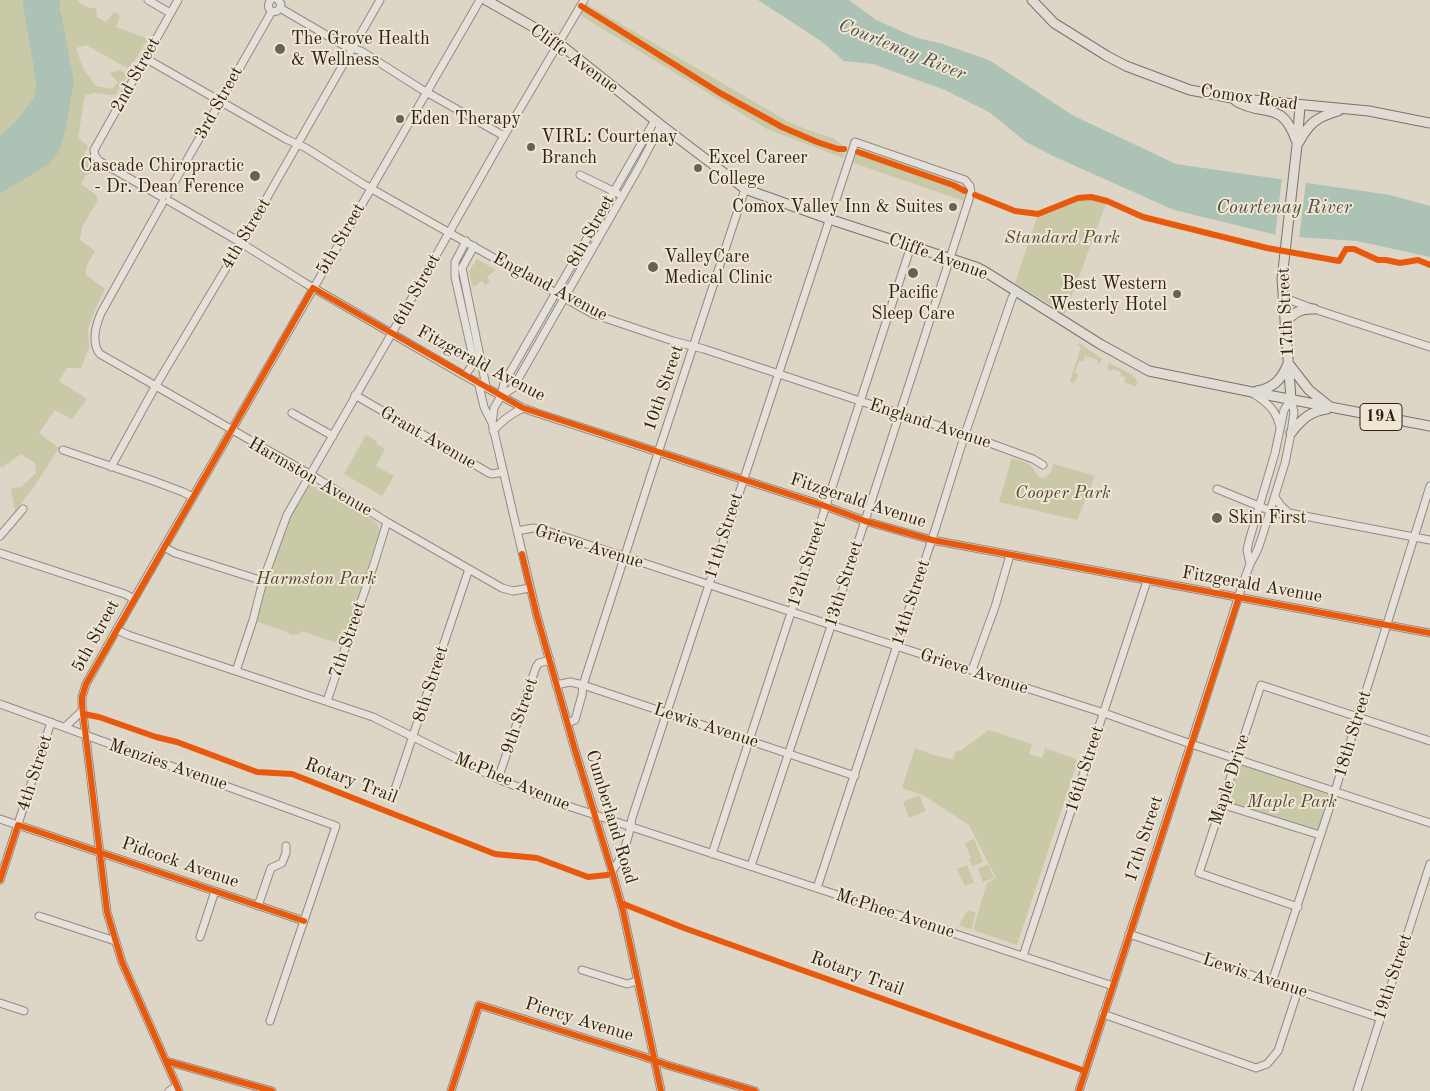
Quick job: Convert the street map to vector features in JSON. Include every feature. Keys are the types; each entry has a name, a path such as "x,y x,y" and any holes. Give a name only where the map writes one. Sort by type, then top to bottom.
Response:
{"main road":[{"name":"Cliffe Avenue","path":"486,0 499,4 558,43 658,123 745,189 984,271 1100,344 1149,371 1430,426"},
{"name":"Comox Road","path":"1032,0 1054,23 1107,56 1126,66 1190,90 1232,98 1300,106 1369,111 1430,123"},
{"path":"1232,98 1246,106 1280,114 1292,130 1298,145"},
{"name":"17th Street","path":"1290,400 1282,280 1298,145 1300,106"},
{"path":"1298,145 1304,132 1316,119 1345,109"},
{"path":"1285,323 1295,312 1303,309 1314,309"},
{"path":"1252,392 1264,390 1274,385 1280,380 1288,363 1308,390 1332,408"},
{"path":"1291,433 1311,413 1332,408"}],"street":[{"path":"148,0 170,13"},
{"name":"2nd Street","path":"94,150 178,0"},
{"path":"278,0 281,4 280,8"},
{"name":"4th Street","path":"111,467 380,0"},
{"name":"5th Street","path":"178,1089 122,962 107,912 82,710 82,697 86,684 134,599 480,0"},
{"name":"6th Street","path":"236,671 253,620 263,581 287,515 584,0"},
{"path":"268,1 269,8 272,11 278,11 280,8"},
{"path":"280,8 345,46 361,51 426,92 504,136"},
{"name":"3rd Street","path":"96,348 96,332 101,313 272,11"},
{"name":"England Avenue","path":"145,58 306,148 370,188 593,314 965,434 1033,459 1043,465"},
{"name":"8th Street","path":"492,423 494,408 501,396 504,383 613,192 658,123"},
{"name":"8th Street","path":"501,396 513,388 639,167 658,123"},
{"name":"13th Street","path":"751,866 971,193 970,186 965,180 855,142"},
{"name":"11th Street","path":"612,871 620,860 632,815 855,142"},
{"name":"Fitzgerald Avenue","path":"94,150 95,157 99,161 241,243 313,288 523,408 825,506 865,521 932,540 1430,633"},
{"path":"580,174 622,196"},
{"name":"10th Street","path":"568,723 575,720 583,685 624,556 745,189"},
{"path":"465,376 474,362 455,277 455,262 466,241"},
{"path":"474,246 462,268 486,386"},
{"name":"12th Street","path":"712,854 911,246"},
{"name":"14th Street","path":"817,888 965,434 1016,291"},
{"path":"1282,297 1430,347"},
{"name":"Harmston Avenue","path":"96,348 100,354 506,590 513,592 530,588"},
{"name":"Cumberland Road","path":"478,382 484,407 492,423 530,588 556,684 623,911 661,1091"},
{"path":"1252,392 1272,408 1279,422 1280,432"},
{"name":"Grant Avenue","path":"355,396 489,473 503,472"},
{"name":"17th Street","path":"1250,564 1249,541 1280,432 1284,410 1290,400"},
{"name":"17th Street","path":"1078,1091 1239,597 1275,497 1291,433 1294,412 1290,400"},
{"path":"493,431 508,416 523,408"},
{"path":"292,413 333,436"},
{"path":"63,450 151,480 193,497"},
{"name":"18th Street","path":"1272,982 1335,791 1430,486"},
{"path":"1217,489 1270,511 1282,514 1289,513 1430,540"},
{"path":"1275,497 1289,513"},
{"path":"0,536 23,509"},
{"name":"7th Street","path":"327,701 387,522"},
{"name":"Grieve Avenue","path":"517,531 539,528 1104,713 1191,744 1430,823"},
{"path":"164,548 263,581"},
{"path":"0,554 125,594 134,599"},
{"path":"972,670 995,607 1010,555"},
{"name":"8th Street","path":"392,798 469,569"},
{"name":"16th Street","path":"1023,956 1147,581"},
{"name":"McPhee Avenue","path":"117,630 373,717 498,779 553,801 1113,986"},
{"name":"9th Street","path":"498,779 536,666 550,660"},
{"name":"Lewis Avenue","path":"556,684 570,682 583,685 855,776"},
{"name":"Maple Drive","path":"1298,907 1198,874 1261,686 1358,717"},
{"name":"Menzies Avenue","path":"0,704 336,826 304,921"},
{"path":"65,727 82,710"},
{"path":"1358,717 1430,741"},
{"name":"4th Street","path":"0,880 51,722"},
{"path":"1221,804 1320,835"},
{"name":"Pidcock Avenue","path":"0,819 304,921"},
{"path":"258,906 271,868 282,863 286,853 286,846"},
{"name":"19th Street","path":"1357,1091 1430,864"},
{"path":"200,937 215,891"},
{"path":"39,916 115,941"},
{"path":"270,1021 304,921"},
{"name":"Lewis Avenue","path":"1129,934 1380,1018"},
{"path":"582,970 627,984 637,981"},
{"path":"1103,1014 1256,1068 1267,1064 1278,1051 1298,990"},
{"path":"0,1002 24,1011"},
{"name":"Piercy Avenue","path":"451,1091 479,1006 755,1091"},
{"path":"166,1061 272,1091"},
{"path":"169,1091 178,1089"}],"green space":[{"path":"0,0 22,0 36,82 34,98 14,123 0,136"},
{"path":"61,0 78,0 78,2 89,8 96,8 97,17 106,22 114,12 120,16 116,27 148,39 129,69 86,45 76,48 83,68 96,86 112,89 118,82 109,73 120,70 128,75 115,95 95,93 85,95 78,138 88,146 83,158 95,166 96,171 86,175 81,184 96,195 98,200 82,227 80,240 95,251 86,267 86,275 105,289 88,329 89,348 81,368 67,368 59,381 87,399 72,419 55,410 39,433 59,448 33,488 15,511 11,489 21,487 36,473 35,463 21,454 3,467 0,467 0,194 48,164"},
{"path":"587,4 787,121 835,139 843,146 845,152 843,158 767,129 580,15"},
{"path":"863,150 958,182 965,191 964,201 853,163 856,153"},
{"name":"Standard Park","path":"1091,197 1107,201 1065,314 1015,283 1038,214 1078,198"},
{"path":"477,259 496,270 487,277 490,282 485,285 482,281 473,287 469,271"},
{"path":"1079,343 1102,359 1099,364 1097,364 1098,360 1085,356 1083,362 1079,361 1075,373 1079,374 1074,383 1070,381 1081,347 1078,345"},
{"path":"1109,363 1133,375 1137,383 1136,387 1124,382 1126,378 1120,375 1121,372 1107,369"},
{"path":"366,435 377,441 376,444 385,449 376,466 394,476 382,496 344,474"},
{"name":"Cooper Park","path":"1012,458 1029,465 1038,476 1044,478 1049,475 1053,464 1095,476 1077,520 999,502"},
{"name":"Harmston Park","path":"310,485 375,521 379,528 346,633 337,643 301,631 299,634 291,635 258,622 257,618 271,569 287,525 304,492"},
{"path":"989,730 1032,744 1029,754 1042,758 1045,748 1078,760 1017,945 973,930 987,883 996,878 969,825 923,795 902,788 915,748 940,757 953,759 956,751 960,751"},
{"name":"Maple Park","path":"1240,764 1330,792 1317,832 1226,804"},
{"path":"919,795 926,811 909,818 903,802"},
{"path":"974,839 983,862 972,866 965,843"},
{"path":"988,864 994,878 983,882 978,869"},
{"path":"967,865 974,882 965,886 957,869"},
{"path":"968,910 976,913 971,930 959,925"}],"water":[{"path":"22,0 61,0 60,9 74,81 66,127 59,151 49,164 0,194 0,136 14,123 34,98 36,82"},
{"name":"Courtenay River","path":"758,0 849,0 876,20 917,38 943,44 989,60 1072,115 1176,164 1390,195 1430,206 1430,257 1357,241 1281,236 1174,210 1026,142 989,112 945,90 873,64 844,61 821,41"}],"pier":[{"path":"1282,177 1306,181 1299,240 1275,237"}],"cycle path":[{"path":"581,6 720,93 782,127 817,142 838,149 844,149"},
{"path":"858,152 953,185 965,191"},
{"path":"975,195 1015,211 1038,214 1078,198 1091,197 1107,201 1143,217 1267,248 1339,261 1346,249 1354,249 1378,260 1400,263 1418,260 1430,265"},
{"path":"179,1091 122,962 107,912 82,697 86,684 313,288 523,408 825,506 865,521 932,540 1430,633"},
{"path":"522,554 537,616 623,911 661,1091"},
{"path":"1079,1091 1239,597"},
{"name":"Rotary Trail","path":"83,714 99,717 156,737 177,742 257,772 292,774 495,854 537,858 588,877 607,875"},
{"path":"0,880 18,825 304,921"},
{"name":"Rotary Trail","path":"621,903 684,928 1085,1071"},
{"path":"451,1091 479,1005 755,1091"},
{"path":"166,1061 272,1091"}],"place":[{"name":"The Grove Health & Wellness","path":"280,49"},
{"name":"Eden Therapy","path":"400,119"},
{"name":"VIRL: Courtenay Branch","path":"531,147"},
{"name":"Excel Career College","path":"698,168"},
{"name":"Cascade Chiropractic - Dr. Dean Ference","path":"255,176"},
{"name":"Comox Valley Inn & Suites","path":"953,207"},
{"name":"ValleyCare Medical Clinic","path":"653,267"},
{"name":"Pacific Sleep Care","path":"913,273"},
{"name":"Best Western Westerly Hotel","path":"1177,294"},
{"name":"Skin First","path":"1217,518"}]}
